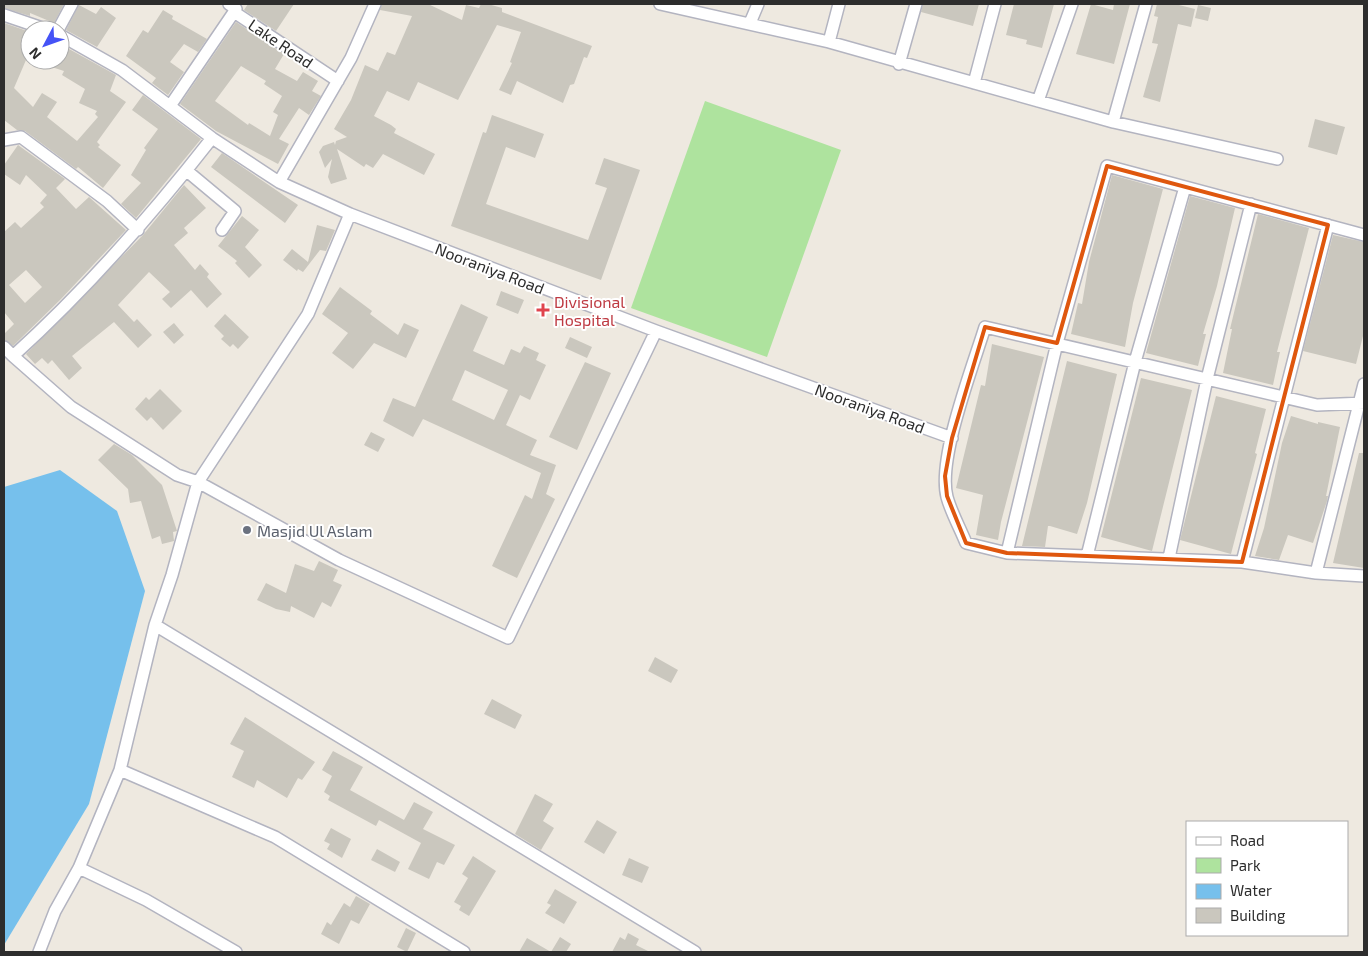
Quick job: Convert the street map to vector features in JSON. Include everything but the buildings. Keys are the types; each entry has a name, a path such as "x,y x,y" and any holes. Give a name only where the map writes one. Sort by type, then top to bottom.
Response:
{"street":[{"path":"63,20 72,4"},
{"path":"660,4 829,42 899,64 1113,122 1277,159"},
{"path":"750,23 758,4"},
{"path":"829,42 839,4"},
{"path":"899,64 916,4"},
{"path":"974,83 995,4"},
{"path":"1038,101 1072,4"},
{"path":"1113,122 1146,4"},
{"path":"279,182 338,81 372,5"},
{"path":"170,106 232,8"},
{"name":"Lake Road","path":"232,8 338,81"},
{"path":"4,15 20,20"},
{"name":"Nooraniya Road","path":"70,41 122,70 212,138 279,182 350,214 656,331 952,438"},
{"path":"4,140 7,137 20,137 107,201 138,230"},
{"path":"13,356 64,310 138,230 212,138"},
{"path":"1007,553 1056,344 1107,166 1364,235"},
{"path":"186,171 235,211 222,230"},
{"path":"1087,556 1135,362 1185,187"},
{"path":"1169,558 1208,379 1251,204"},
{"path":"39,952 55,911 79,868 120,770 155,624 172,575 198,482 308,314 350,214"},
{"path":"1242,562 1328,225"},
{"path":"1362,403 1317,405 986,326 952,438 945,476 947,496 966,543 1007,553 1242,562 1316,573 1364,576"},
{"path":"4,347 71,408 177,475 198,482 339,560 508,638 656,331"},
{"path":"1316,573 1362,403 1364,384"},
{"path":"155,624 696,952"},
{"path":"120,770 275,837 464,952"},
{"path":"79,868 146,900 236,952"}],"highlighted area":[{"path":"1107,166 1328,225 1242,562 1007,553 966,543 947,496 945,476 952,438 985,327 1057,343"}],"green space":[{"path":"705,101 841,150 767,357 631,308"}],"water":[{"path":"60,470 117,511 145,591 89,804 4,945 4,487"}],"place":[{"name":"Divisional Hospital","path":"543,310"},
{"name":"Masjid Ul Aslam","path":"247,530"}]}
